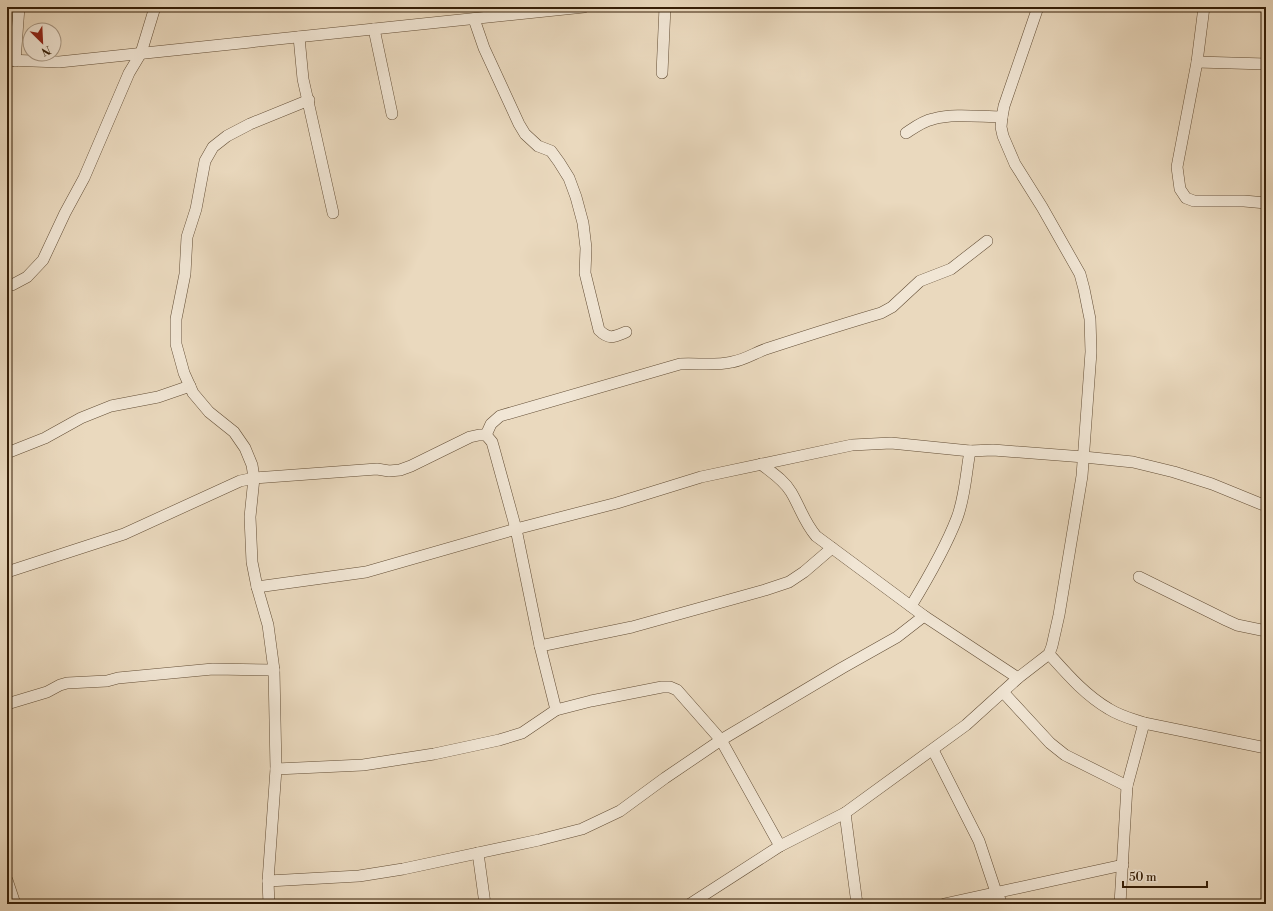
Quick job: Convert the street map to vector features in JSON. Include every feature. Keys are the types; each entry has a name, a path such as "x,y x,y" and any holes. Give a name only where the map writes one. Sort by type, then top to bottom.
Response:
{"street":[{"path":"19,7 11,60 59,62 584,7"},
{"path":"12,285 27,277 43,260 65,213 84,178 129,73 141,53 155,7"},
{"path":"662,73 665,7"},
{"path":"690,904 780,846 845,813 966,725 1018,678 1049,654 1055,637 1082,476 1091,352 1090,319 1080,274 1042,207 1015,164 1003,136 1001,127 1004,106 1038,7"},
{"path":"1204,7 1197,62 1177,167 1180,189 1186,198 1194,201 1244,201 1266,203"},
{"path":"474,18 484,48 518,124 525,134 538,146 551,151 569,178 583,223 586,248 585,273 599,330 604,336 615,337 626,332"},
{"path":"374,29 392,114"},
{"path":"299,37 303,79 309,100 333,213"},
{"path":"1197,62 1266,64"},
{"path":"269,904 268,881 276,769 274,670 268,625 257,587 252,562 250,517 254,478 252,465 245,448 234,432 209,412 193,392 184,373 176,344 176,319 185,274 187,236 196,209 205,160 213,147 227,136 250,124 309,100"},
{"path":"906,133 921,123 949,116 1002,117"},
{"path":"486,436 491,424 500,416 680,364 719,364 747,358 766,349 881,313 892,307 920,281 951,269 987,241"},
{"path":"7,453 45,438 81,418 111,406 158,397 190,386"},
{"path":"7,572 124,534 240,481 254,478 377,470 400,470 470,437 479,435 486,436 492,442 516,529 540,646 556,710"},
{"path":"257,587 366,572 701,477 852,445 891,443 970,451 993,450 1133,462 1155,466 1212,484 1266,506"},
{"path":"911,606 933,570 957,518 970,451"},
{"path":"761,464 780,479 790,491 808,526 816,536 924,616 1018,678"},
{"path":"540,646 632,627 789,582 804,572 832,548"},
{"path":"1139,576 1237,625 1266,631"},
{"path":"268,881 359,876 403,869 582,829 620,811 664,778 721,740 897,636 924,616"},
{"path":"1049,654 1074,682 1092,698 1109,710 1125,717 1144,723 1266,748"},
{"path":"7,704 47,692 67,683 107,682 118,678 213,669 274,670"},
{"path":"276,769 363,765 449,751 499,740 522,733 556,710 591,700 662,687 670,687 677,690 721,740 780,846"},
{"path":"1003,692 1045,738 1065,755 1127,786"},
{"path":"1120,904 1127,786 1144,723"},
{"path":"933,750 979,841 996,892 1002,904"},
{"path":"845,813 857,904"},
{"path":"478,853 485,904"},
{"path":"944,904 1123,865"},
{"path":"7,880 15,904"}]}
